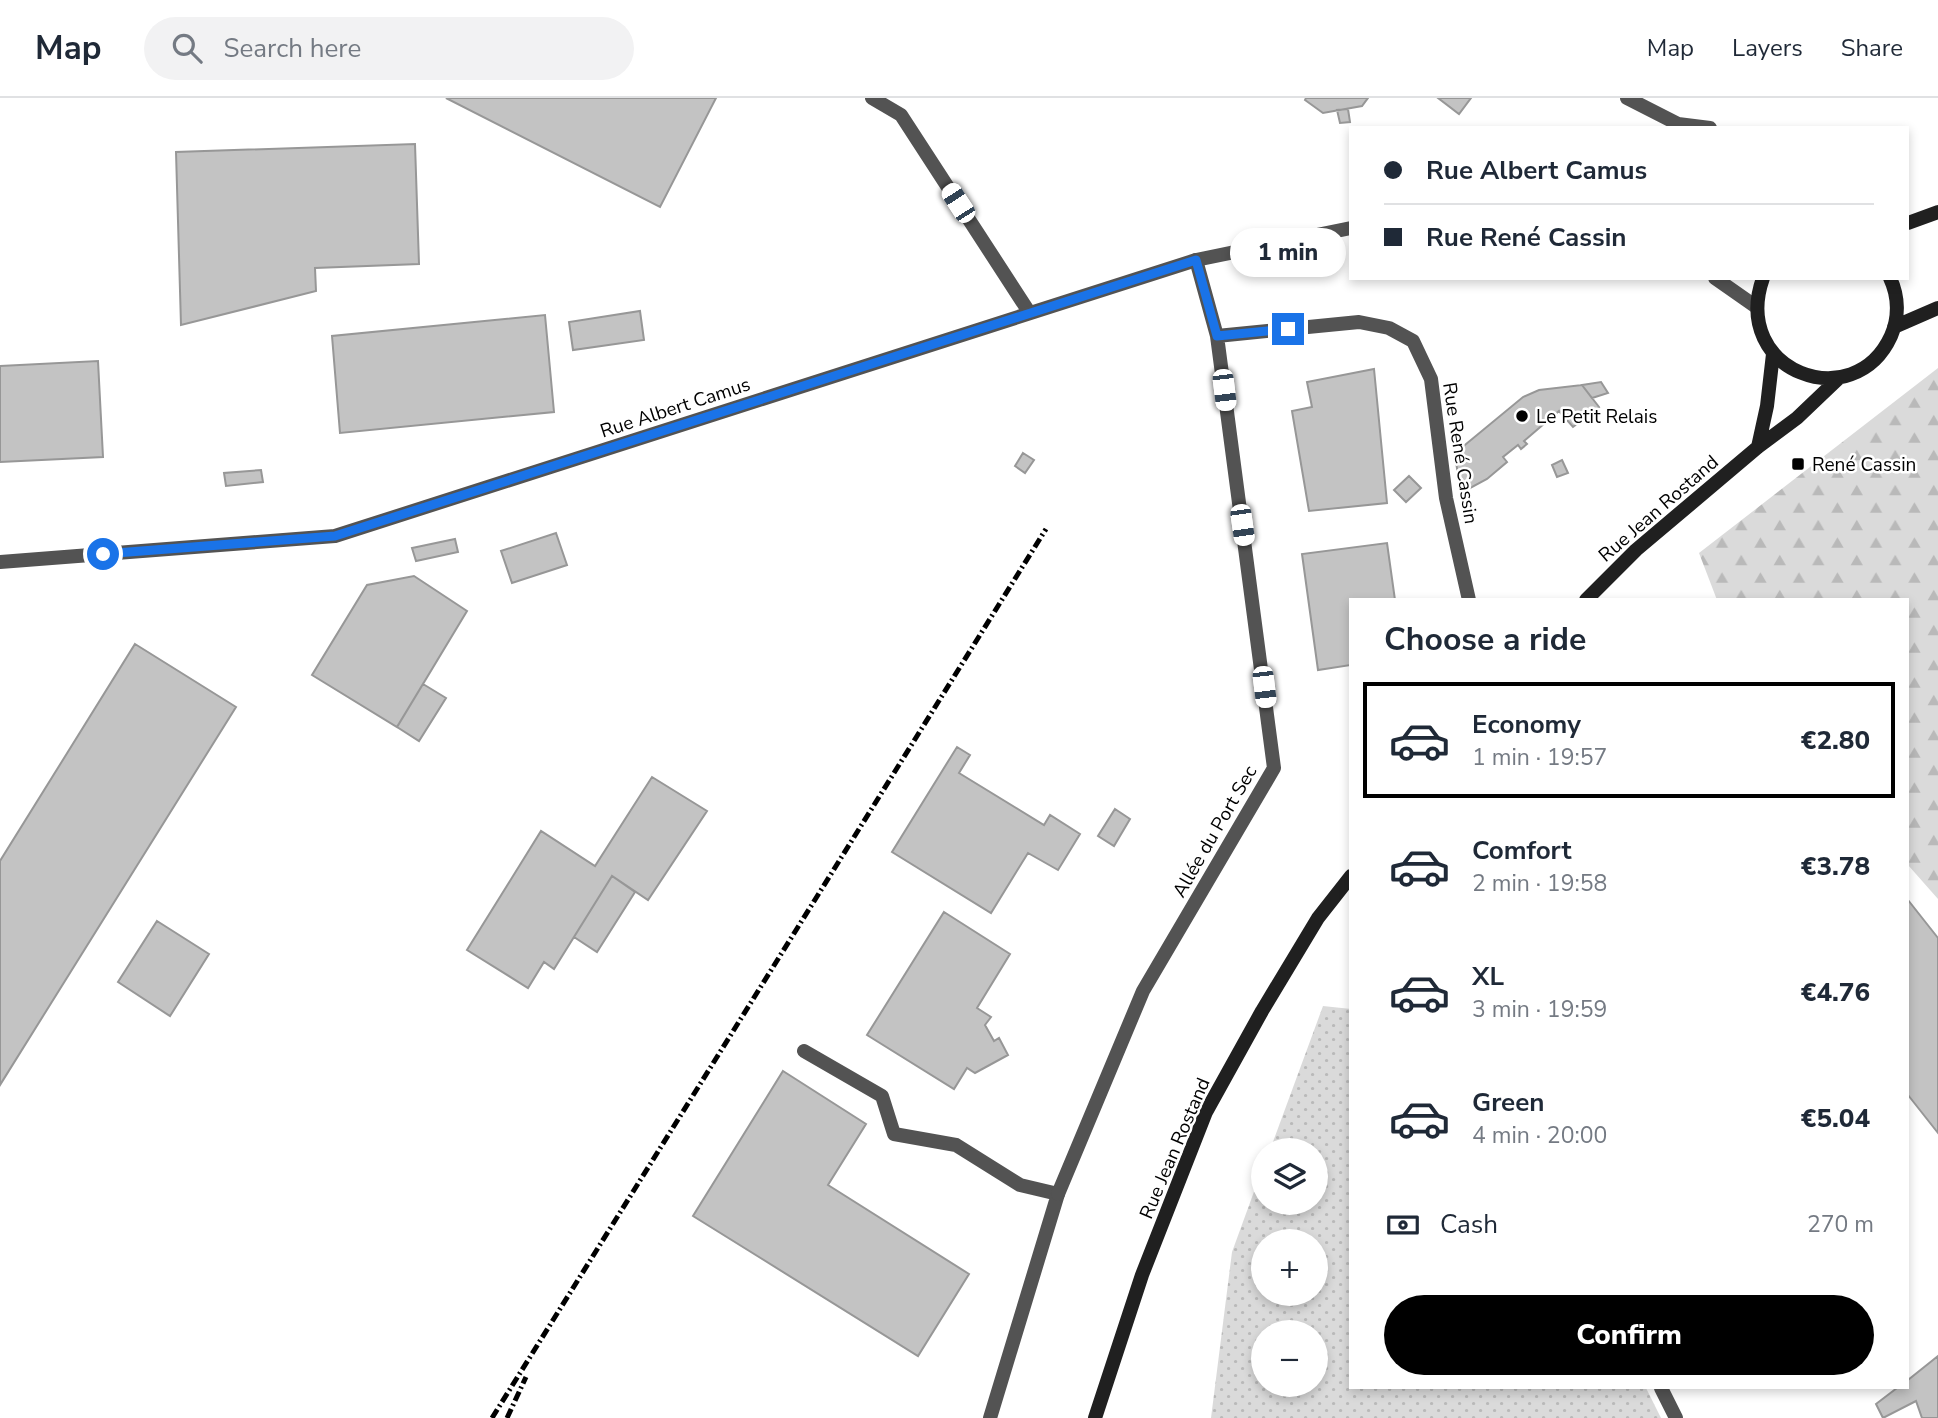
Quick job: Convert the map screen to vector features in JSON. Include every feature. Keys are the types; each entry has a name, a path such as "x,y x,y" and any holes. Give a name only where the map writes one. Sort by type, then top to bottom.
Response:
{"main road":[{"path":"1909,223 1938,212"},
{"path":"1762,280 1755,306 1758,326 1766,343 1785,365 1802,374 1816,377 1840,377 1858,370 1874,359 1886,345 1894,327 1897,303 1891,280"},
{"path":"1894,327 1938,308"},
{"path":"1758,447 1768,406 1773,354"},
{"name":"Rue Jean Rostand","path":"1588,598 1636,550 1758,447 1797,418 1840,377"},
{"name":"Rue Jean Rostand","path":"1095,1418 1142,1275 1206,1112 1318,918 1348,882"}],"street":[{"path":"872,98 901,115 1030,313"},
{"path":"1627,98 1678,124 1694,126"},
{"name":"Rue Albert Camus","path":"0,562 335,536 1196,260 1349,228"},
{"path":"1196,260 1217,336"},
{"path":"1718,280 1755,306"},
{"name":"Rue René Cassin","path":"1217,336 1359,321 1390,328 1413,341 1431,379 1446,498 1469,598"},
{"name":"Allée du Port Sec","path":"990,1418 1058,1194 1143,991 1274,768 1217,336"},
{"path":"804,1051 882,1096 894,1134 956,1145 1020,1185 1058,1194"},
{"path":"1662,1389 1676,1418"}],"green space":[{"path":"1938,368 1938,899 1909,866 1909,598 1716,598 1699,553"},
{"path":"1323,1006 1349,1009 1349,1389 1646,1389 1661,1418 1211,1418 1232,1252 1251,1200 1251,1215 1328,1215 1328,1138 1274,1138"}],"building":[{"path":"446,98 716,98 660,207"},
{"path":"1368,98 1362,106 1323,113 1305,100"},
{"path":"1438,98 1471,98 1459,114"},
{"path":"1348,109 1350,122 1340,123 1337,110"},
{"path":"415,144 419,264 315,268 316,291 181,325 176,152"},
{"path":"640,311 644,340 573,350 569,322"},
{"path":"545,315 554,412 340,433 332,336"},
{"path":"98,361 103,457 0,462 0,366"},
{"path":"1374,369 1387,503 1309,511 1292,411 1312,407 1307,382"},
{"path":"1601,382 1608,393 1592,398 1582,385"},
{"path":"1582,385 1599,407 1573,427 1559,411 1524,441 1527,444 1521,449 1518,445 1503,457 1507,462 1487,479 1461,493 1455,456 1462,451 1460,449 1523,397 1539,390"},
{"path":"1023,453 1034,460 1025,473 1015,466"},
{"path":"1562,460 1568,473 1557,477 1552,465"},
{"path":"261,470 263,482 226,486 224,473"},
{"path":"1409,476 1421,488 1406,502 1394,490"},
{"path":"556,533 567,565 512,583 501,551"},
{"path":"455,539 458,552 416,561 412,548"},
{"path":"1387,543 1395,598 1349,598 1349,665 1318,670 1302,554"},
{"path":"414,576 467,611 397,727 312,675 367,585"},
{"path":"135,644 236,707 0,1085 0,861"},
{"path":"423,684 446,698 419,741 397,727"},
{"path":"957,747 970,755 959,773 1044,825 1050,815 1080,834 1058,870 1028,853 991,913 892,852"},
{"path":"652,777 707,811 648,900 612,876 554,969 544,962 528,988 467,950 541,831 595,866"},
{"path":"1115,809 1130,819 1114,846 1098,836"},
{"path":"612,876 635,892 597,952 574,937"},
{"path":"1909,901 1938,938 1938,1133 1909,1096"},
{"path":"944,912 1010,954 977,1008 991,1017 985,1025 994,1041 999,1038 1008,1055 975,1073 967,1068 954,1089 867,1035"},
{"path":"157,921 209,954 170,1016 118,982"},
{"path":"783,1071 866,1124 828,1185 969,1274 918,1356 693,1216"},
{"path":"1938,1356 1938,1418 1922,1418 1916,1401 1883,1418 1876,1404 1896,1389 1909,1389 1909,1379"}],"railway":[{"path":"492,1418 1046,529"},
{"path":"507,1418 526,1377"}],"place":[{"name":"Le Petit Relais","path":"1522,416"},
{"name":"René Cassin","path":"1798,464"}],"route":[{"path":"103,554 335,536 1196,260 1217,336 1288,329"}]}
